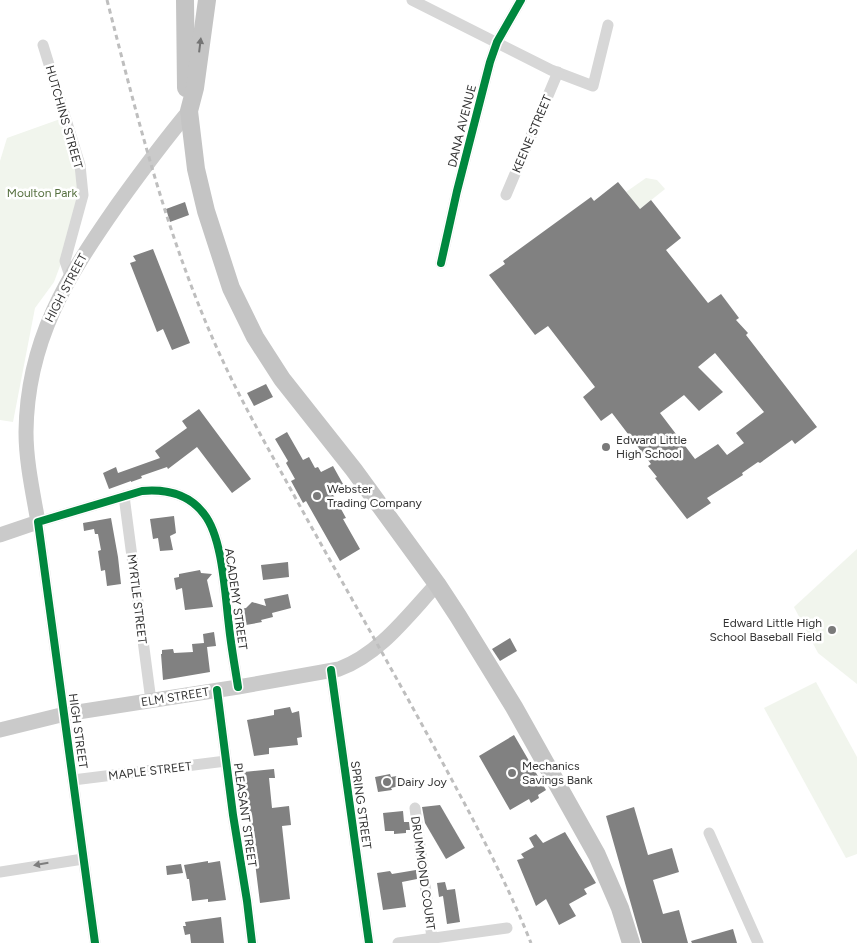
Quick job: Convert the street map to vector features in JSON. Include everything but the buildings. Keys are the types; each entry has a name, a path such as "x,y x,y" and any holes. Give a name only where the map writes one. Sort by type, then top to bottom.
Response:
{"highway":[{"path":"185,0 186,89 196,169 206,211 225,272 243,313 263,350 282,379 354,470 437,584 514,707 597,855 620,908 631,943"},
{"path":"190,111 207,0"}],"main road":[{"name":"HIGH STREET","path":"38,522 27,456 26,432 30,389 39,345 57,301 82,256 150,159 190,111"},
{"name":"ACADEMY STREET","path":"0,535 38,522"},
{"name":"ELM STREET","path":"0,730 65,714 238,687 330,670 351,664 371,651 437,584"}],"street":[{"path":"412,0 558,72 593,86 608,25"},
{"name":"DANA AVENUE","path":"441,263 457,190 490,62 497,42 521,0"},
{"name":"HUTCHINS STREET","path":"43,45 80,165 83,195 65,261 70,276"},
{"name":"KEENE STREET","path":"506,195 558,72"},
{"name":"ACADEMY STREET","path":"38,522 124,496 149,491 173,493 193,503 204,514 216,537 238,687"},
{"name":"MYRTLE STREET","path":"124,496 150,701"},
{"name":"HIGH STREET","path":"38,522 95,943"},
{"name":"SPRING STREET","path":"330,670 369,943"},
{"name":"PLEASANT STREET","path":"217,690 252,943"},
{"name":"MAPLE STREET","path":"73,780 226,761"},
{"name":"DRUMMOND COURT","path":"415,808 432,938"},
{"path":"709,833 758,943"},
{"path":"0,872 54,862 83,859"},
{"path":"398,943 507,928"}],"green space":[{"name":"Moulton Park","path":"63,118 87,194 54,282 35,308 13,422 0,420 0,161 7,138"},
{"path":"646,178 657,180 665,189 640,209 626,192"},
{"name":"Edward Little High School Baseball Field","path":"857,549 857,684 818,653 794,607"},
{"path":"816,682 857,757 857,854 846,858 764,708"}],"railway":[{"path":"107,0 159,191 174,238 209,331 258,430 476,825 531,943"}],"cycle path":[{"path":"441,263 457,191 490,62 497,42 521,0"},
{"path":"95,943 38,522 142,491 176,494 198,507 210,524 219,552 238,687"},
{"path":"331,670 369,943"},
{"path":"217,690 252,943"}],"place":[{"name":"Edward Little High School","path":"606,447"},
{"name":"Webster Trading Company","path":"317,496"},
{"name":"Edward Little High School Baseball Field","path":"832,630"},
{"name":"Mechanics Savings Bank","path":"512,773"},
{"name":"Dairy Joy","path":"387,782"}]}
